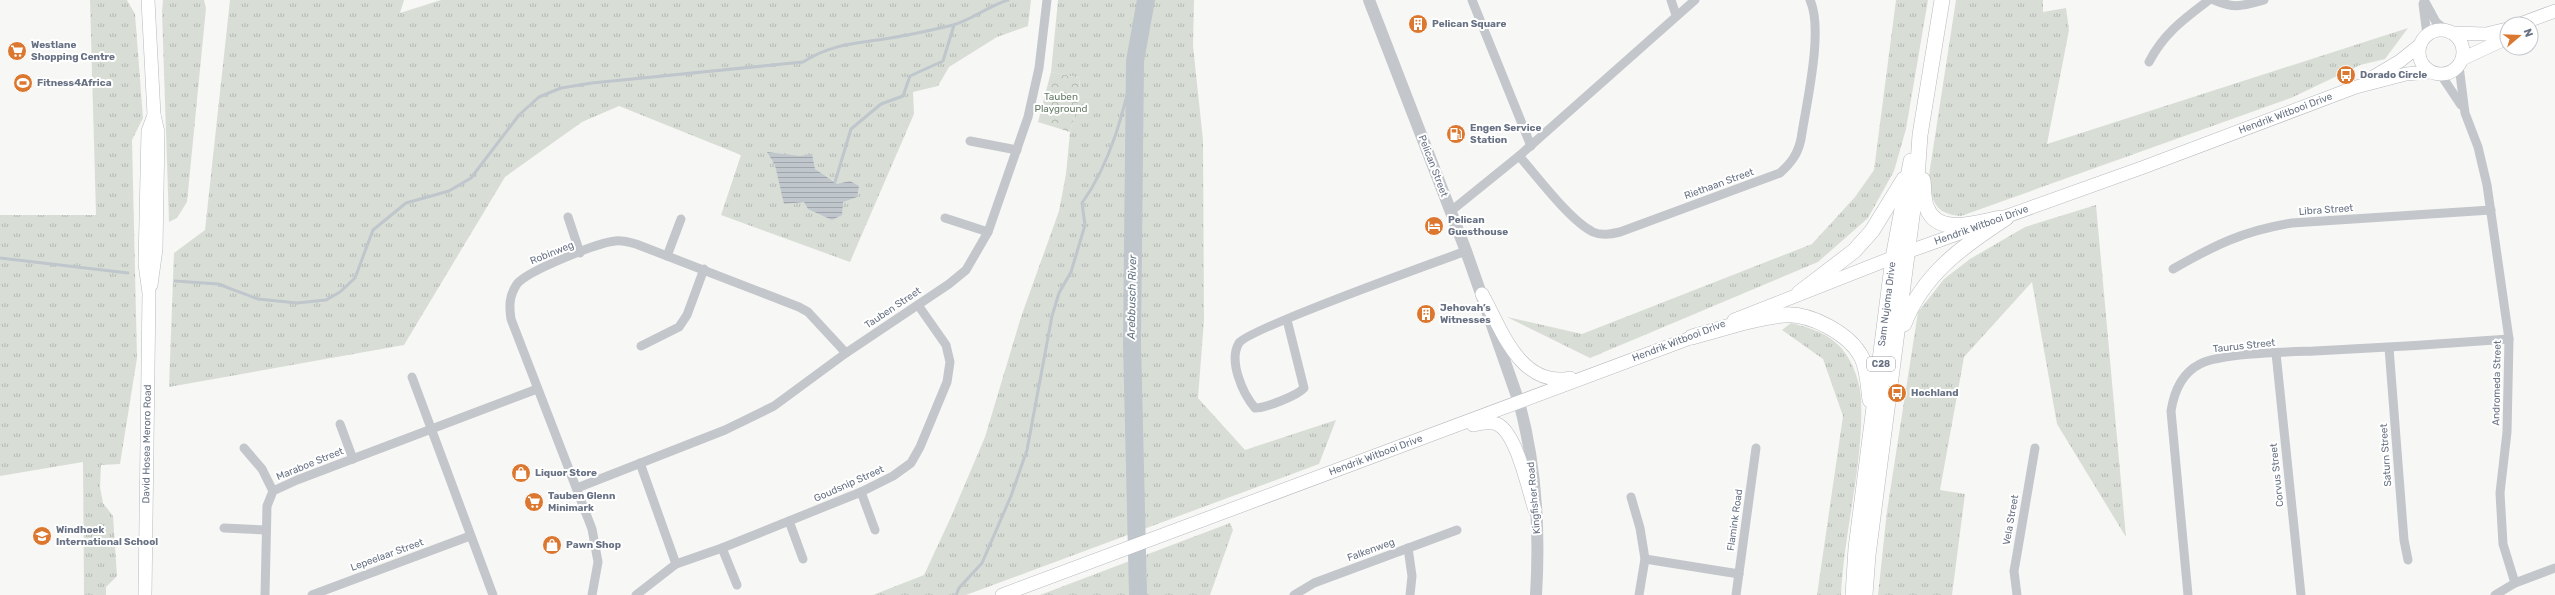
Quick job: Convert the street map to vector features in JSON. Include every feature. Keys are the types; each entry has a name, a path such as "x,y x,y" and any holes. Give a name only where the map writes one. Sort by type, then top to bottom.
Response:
{"highway":[{"name":"Sam Nujoma Drive","path":"1865,595 1868,555 1917,178 1920,136 1942,0"},
{"name":"Sam Nujoma Drive","path":"1853,595 1856,548 1893,258 1907,175 1920,136"},
{"path":"1920,136 1926,207 1934,218 1944,224 1955,226 2006,218"},
{"path":"1799,293 1854,251 1872,231 1907,175"},
{"path":"1896,345 1912,303 1929,280 1963,246 2006,218"},
{"path":"1692,337 1783,315 1825,324 1844,338 1861,357 1866,370 1872,423"}],"main road":[{"name":"David Hosea Meroro Road","path":"145,595 149,293 156,249 158,132 154,115 148,2"},
{"path":"2539,17 2555,11"},
{"path":"2539,24 2555,17"},
{"path":"2499,31 2482,34 2439,30 2424,40 2421,63 2435,73 2451,72 2460,62 2499,42"},
{"path":"2449,32 2462,44 2460,62"},
{"name":"Hendrik Witbooi Drive","path":"2356,87 2400,61 2424,40"},
{"name":"Hendrik Witbooi Drive","path":"1002,595 1108,554 1424,438 1588,374 1692,337 1799,293 1908,252 2006,218 2356,87 2406,74 2435,73"},
{"path":"1482,294 1517,356 1530,371 1553,379 1588,374"},
{"path":"1424,438 1479,423 1488,422 1500,426 1512,442 1535,510"}],"street":[{"name":"Tauben Street","path":"577,488 751,419 790,396 846,353 949,284 966,270 988,232 1028,117 1038,75 1047,0"},
{"name":"Pelican Street","path":"1369,0 1466,251 1519,402"},
{"path":"1472,0 1531,146"},
{"path":"1671,0 1676,15"},
{"path":"1451,211 1531,146 1676,15 1695,0"},
{"name":"Riethaan Street","path":"1519,156 1581,224 1594,232 1605,235 1635,227 1780,173 1790,164 1798,151 1801,139 1815,43 1816,24 1810,0"},
{"path":"2149,62 2159,43 2177,25 2209,0"},
{"path":"2214,0 2229,6 2240,7 2264,0"},
{"path":"2423,0 2436,22 2449,32"},
{"path":"2423,0 2424,40"},
{"name":"Andromeda Street","path":"2460,62 2465,113 2483,166 2491,210 2509,339 2507,432 2500,493 2503,544 2515,583"},
{"name":"Andromeda Street","path":"2435,73 2465,113"},
{"path":"970,141 1017,150"},
{"name":"Libra Street","path":"2173,269 2216,244 2265,227 2292,223 2491,210"},
{"path":"568,217 580,253"},
{"path":"945,218 988,232"},
{"path":"667,256 681,219"},
{"name":"Robinweg","path":"592,595 597,574 596,548 577,488 537,390 511,320 509,305 512,293 527,275 580,253 616,241 636,244 799,306 808,312 846,353"},
{"path":"1287,320 1304,388 1272,404 1255,408 1248,400 1238,374 1236,350 1245,336 1466,251"},
{"path":"641,346 679,327 687,314 704,269"},
{"name":"Goudsnip Street","path":"636,595 655,578 676,564 789,522 861,492 893,476 910,464 920,447 947,382 950,362 946,344 918,304"},
{"name":"Taurus Street","path":"2188,595 2170,411 2176,388 2187,373 2199,364 2211,360 2276,353 2389,348 2509,339"},
{"name":"Saturn Street","path":"2389,348 2404,540 2408,560"},
{"name":"Corvus Street","path":"2276,353 2300,595"},
{"path":"412,377 432,428 492,595"},
{"name":"Maraboe Street","path":"265,595 267,506 273,491 432,428 537,390"},
{"name":"Kingfisher Road","path":"1519,402 1530,450 1538,534 1536,595"},
{"path":"340,424 353,459"},
{"path":"244,448 262,469 273,491"},
{"name":"Flamink Road","path":"1736,595 1756,448"},
{"name":"Vela Street","path":"2017,595 2014,571 2016,554 2035,448"},
{"path":"640,463 676,564"},
{"path":"861,492 875,530"},
{"path":"1631,497 1640,528 1645,559 1639,595"},
{"path":"789,522 803,559"},
{"path":"224,528 266,530"},
{"name":"Falkenweg","path":"1294,595 1314,583 1457,530"},
{"name":"Lepeelaar Street","path":"312,595 470,536"},
{"path":"722,548 737,585"},
{"path":"1408,548 1412,576 1410,595"},
{"path":"1645,559 1739,574"},
{"path":"2495,595 2515,583 2555,568"}],"green space":[{"path":"90,0 127,0 135,14 143,118 132,140 137,358 120,464 101,465 100,487 103,503 113,516 117,576 106,587 106,595 84,595 83,462 0,476 0,215 96,215"},
{"path":"163,0 204,0 206,8 187,202 177,218 169,222 162,12"},
{"path":"230,0 404,0 400,13 441,0 1031,0 1028,26 997,37 949,67 938,86 913,92 914,114 850,262 721,215 741,155 619,106 582,122 505,177 404,345 169,387 174,253 205,230"},
{"path":"1058,0 1194,0 1193,46 1203,140 1204,320 1198,398 1245,450 1336,420 1319,464 966,595 873,595 924,575 951,517 985,437 1021,317 1059,211 1066,174 1070,132 1078,102 1080,78 1051,72"},
{"path":"1896,0 1928,0 1906,129 1894,171 1868,218 1818,262 1590,358 1507,317 1582,334 1812,244 1855,197 1874,170"},
{"path":"1956,0 2043,0 2043,12 2066,8 2069,30 2047,144 2408,28 2385,59 2360,65 2291,98 1961,216 1952,215 1939,209 1931,192 1929,175"},
{"name":"Tauben Playground","path":"1051,72 1080,78 1078,102 1070,132 1038,122"},
{"path":"2096,205 2126,537 2057,424 2032,282 1964,357 1940,490 1965,494 1952,595 1878,595 1887,511 1918,312 1944,279 1970,259 2025,227"},
{"path":"1791,323 1820,332 1830,338 1840,347 1850,360 1859,383 1861,399 1860,448 1846,546 1841,595 1817,595 1843,416 1823,359 1782,330"},
{"path":"1230,523 1233,530 1210,595 1040,595"}],"shaded area":[{"path":"767,152 800,156 812,154 815,169 837,184 850,181 859,186 857,197 843,202 842,215 832,220 808,209 804,202 784,204 775,165"}],"waterway":[{"path":"175,281 218,284 258,299 297,303 326,300 340,292 355,278 373,230 406,203 449,191 471,178 519,115 539,97 561,88 592,83 803,62 824,51 845,45 929,31 960,23 1008,0"},
{"name":"Arebbusch River","path":"1138,595 1132,342 1135,61 1146,0"},
{"path":"835,182 851,129 881,104 903,96 910,76 943,61 954,25"},
{"path":"956,595 959,588 982,563 1011,496 1027,450 1052,316 1059,293 1071,272 1085,225 1082,203 1101,170 1116,135 1135,61"},
{"path":"0,258 128,273"}],"place":[{"name":"Pelican Square","path":"1418,24"},
{"name":"Westlane Shopping Centre","path":"17,51"},
{"name":"Dorado Circle","path":"2346,75"},
{"name":"Fitness4Africa","path":"23,83"},
{"name":"Engen Service Station","path":"1456,134"},
{"name":"Pelican Guesthouse","path":"1434,226"},
{"name":"Jehovah’s Witnesses","path":"1426,314"},
{"name":"Hochland","path":"1897,393"},
{"name":"Liquor Store","path":"521,473"},
{"name":"Tauben Glenn Minimark","path":"534,502"},
{"name":"Windhoek International School","path":"42,536"},
{"name":"Pawn Shop","path":"552,545"}]}
